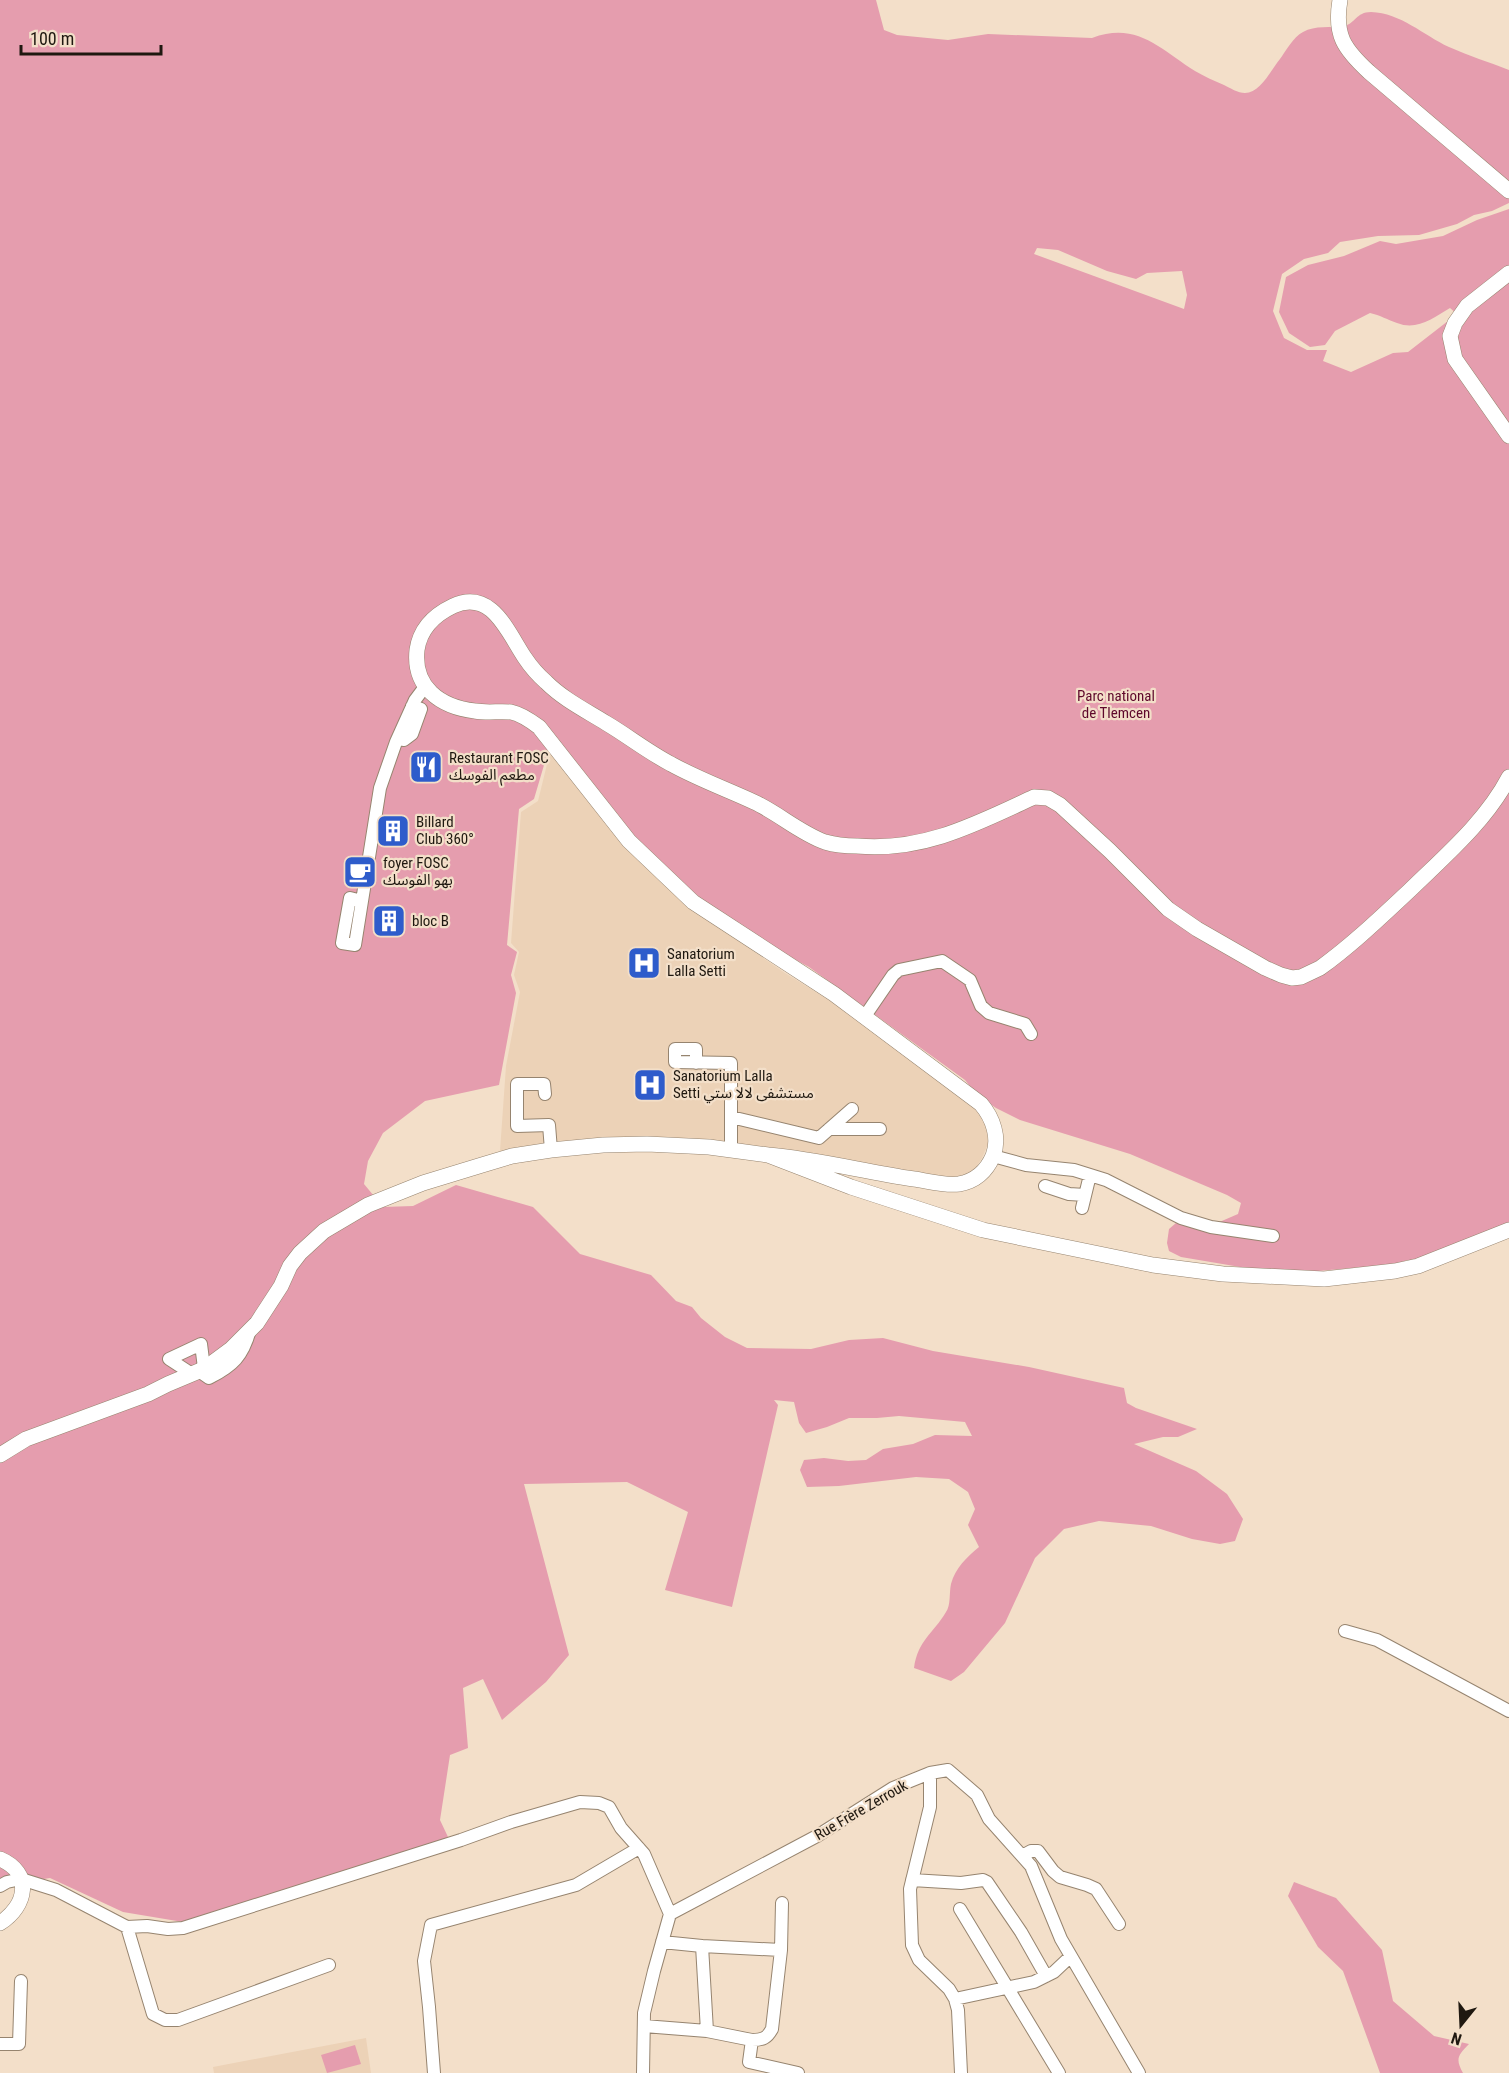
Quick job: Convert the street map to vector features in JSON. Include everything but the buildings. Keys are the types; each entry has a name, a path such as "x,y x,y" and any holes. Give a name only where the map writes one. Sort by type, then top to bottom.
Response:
{"main road":[{"path":"1340,0 1338,28 1348,51 1369,72 1509,191"},
{"path":"1509,273 1467,306 1455,323 1450,336 1455,359 1509,436"},
{"path":"0,1455 26,1439 148,1394 198,1371 231,1349 268,1308 290,1266 300,1253 324,1231 368,1205 423,1183 512,1156 603,1145 647,1144 730,1149 813,1160 881,1174 949,1184 972,1180 981,1174 993,1156 996,1147 992,1119 981,1104 834,994 686,896 619,830 539,727 511,712 473,711 457,708 424,688 417,660 417,649 423,631 435,617 454,606 471,602 495,613 526,660 567,700 669,763 710,784 764,807 824,841 874,847 930,840 956,833 1034,797 1048,798 1059,805 1110,851 1150,893 1176,915 1266,968 1292,978 1310,974 1320,968 1395,904 1472,828 1495,801 1509,777"},
{"path":"768,1155 852,1187 983,1230 1153,1265 1223,1274 1324,1279 1395,1271 1418,1266 1509,1230"},
{"path":"0,1859 14,1868 21,1879 21,1899 14,1911 0,1923"}],"street":[{"path":"362,901 380,788 412,706 418,693 424,688"},
{"path":"865,1016 899,970 942,961 970,980 981,1006 989,1013 1025,1024 1031,1034"},
{"path":"696,1062 731,1063 730,1149"},
{"path":"544,1094 544,1084 517,1084 517,1126 549,1125 551,1150"},
{"path":"730,1117 819,1138 852,1109"},
{"path":"829,1129 880,1129"},
{"path":"993,1156 1026,1165 1074,1170 1106,1180 1181,1218 1211,1227 1273,1236"},
{"path":"1082,1208 1090,1175"},
{"path":"1045,1186 1069,1194 1085,1196"},
{"path":"1345,1631 1377,1640 1509,1711"},
{"path":"930,1773 948,1770 960,1779 976,1795 989,1819 1031,1866 1047,1908 1071,1956 1140,2073"},
{"name":"Rue Frère Zerrouk","path":"670,1914 817,1836 875,1798 908,1781 930,1773 930,1807 910,1889 912,1945 919,1960 949,1989 955,2000"},
{"path":"0,1886 21,1879 56,1890 127,1927 183,1928 511,1822 580,1802 599,1803 609,1808 621,1828 645,1854 670,1914 644,2013 643,2073"},
{"path":"434,2073 423,1961 431,1926 576,1885 639,1848"},
{"path":"1022,1856 1030,1851 1038,1851 1060,1877 1096,1889 1119,1924"},
{"path":"912,1880 961,1883 983,1880 987,1882 1021,1932 1046,1976"},
{"path":"644,2026 707,2031 752,2040 762,2040 768,2036 772,2029 781,1950 782,1903"},
{"path":"960,1909 1059,2073"},
{"path":"127,1927 153,2014 165,2020 178,2020 329,1965"},
{"path":"662,1942 781,1950"},
{"path":"702,1946 707,2031"},
{"path":"960,2073 958,2010 955,2000 1034,1982 1054,1972 1071,1956"},
{"path":"0,2044 19,2044 21,1981"},
{"path":"752,2040 748,2068 798,2073"}],"shaded area":[{"name":"Sanatorium Lalla Setti","path":"550,752 627,847 686,905 785,973 861,1020 979,1110 986,1122 988,1144 975,1169 953,1179 857,1163 556,1145 500,1151 506,1066 520,992 514,975 519,952 511,943 521,812 538,801"},
{"path":"366,2038 371,2073 214,2073 213,2067"}],"green space":[{"name":"Parc national de Tlemcen","path":"0,0 876,0 884,30 897,35 948,40 988,34 1092,38 1122,33 1135,35 1159,46 1202,75 1245,93 1260,85 1299,34 1313,28 1344,26 1362,14 1371,12 1402,20 1449,47 1509,70 1509,203 1492,211 1474,215 1457,224 1419,235 1378,236 1340,242 1328,253 1304,259 1282,274 1273,311 1284,338 1307,350 1327,350 1323,361 1351,372 1393,353 1408,352 1457,314 1450,308 1425,322 1404,325 1370,313 1335,331 1325,345 1310,347 1289,333 1279,312 1286,277 1308,265 1344,256 1380,241 1396,244 1443,236 1477,220 1509,209 1509,1227 1412,1262 1407,1260 1397,1264 1318,1271 1258,1270 1181,1257 1169,1251 1167,1243 1169,1229 1176,1223 1201,1230 1238,1214 1241,1203 1130,1154 1020,1120 996,1108 977,1095 965,1080 809,967 764,943 695,894 639,844 552,738 534,799 519,809 507,945 517,952 511,975 516,993 499,1085 425,1101 383,1133 368,1161 364,1184 383,1207 413,1206 456,1185 533,1207 580,1254 651,1275 676,1301 692,1307 701,1318 725,1337 747,1348 811,1349 849,1340 883,1338 933,1351 1029,1367 1124,1388 1127,1403 1197,1429 1178,1437 1163,1437 1134,1444 1196,1471 1227,1494 1243,1519 1235,1541 1220,1544 1192,1539 1151,1526 1099,1521 1064,1529 1035,1558 1005,1623 964,1672 951,1681 914,1668 922,1644 948,1609 951,1584 955,1573 979,1547 968,1525 975,1509 968,1492 949,1479 916,1477 839,1486 807,1487 800,1470 804,1460 824,1458 848,1461 866,1460 883,1449 913,1444 935,1435 972,1436 965,1422 899,1416 849,1418 806,1433 799,1423 794,1402 774,1400 778,1405 732,1607 665,1590 688,1512 627,1482 524,1484 569,1655 546,1682 502,1720 483,1679 463,1688 468,1748 450,1755 440,1820 448,1837 428,1846 183,1922 123,1912 50,1878 0,1886","holes":["1037,248 1058,250 1107,271 1136,279 1147,273 1182,271 1187,295 1184,309 1034,254"]},
{"path":"1294,1882 1336,1898 1382,1950 1393,2001 1434,2036 1469,2044 1462,2051 1458,2061 1463,2073 1380,2073 1343,1971 1318,1947 1288,1896"},
{"path":"355,2045 361,2064 327,2073 321,2055"}],"place":[{"name":"Restaurant FOSC مطعم الفوسك","path":"426,767"},
{"name":"Billard Club 360°","path":"393,831"},
{"name":"foyer FOSC بهو الفوسك","path":"360,872"},
{"name":"bloc B","path":"389,921"},
{"name":"Sanatorium Lalla Setti","path":"644,963"},
{"name":"Sanatorium Lalla Setti مستشفى لالا ستي","path":"650,1085"}]}
